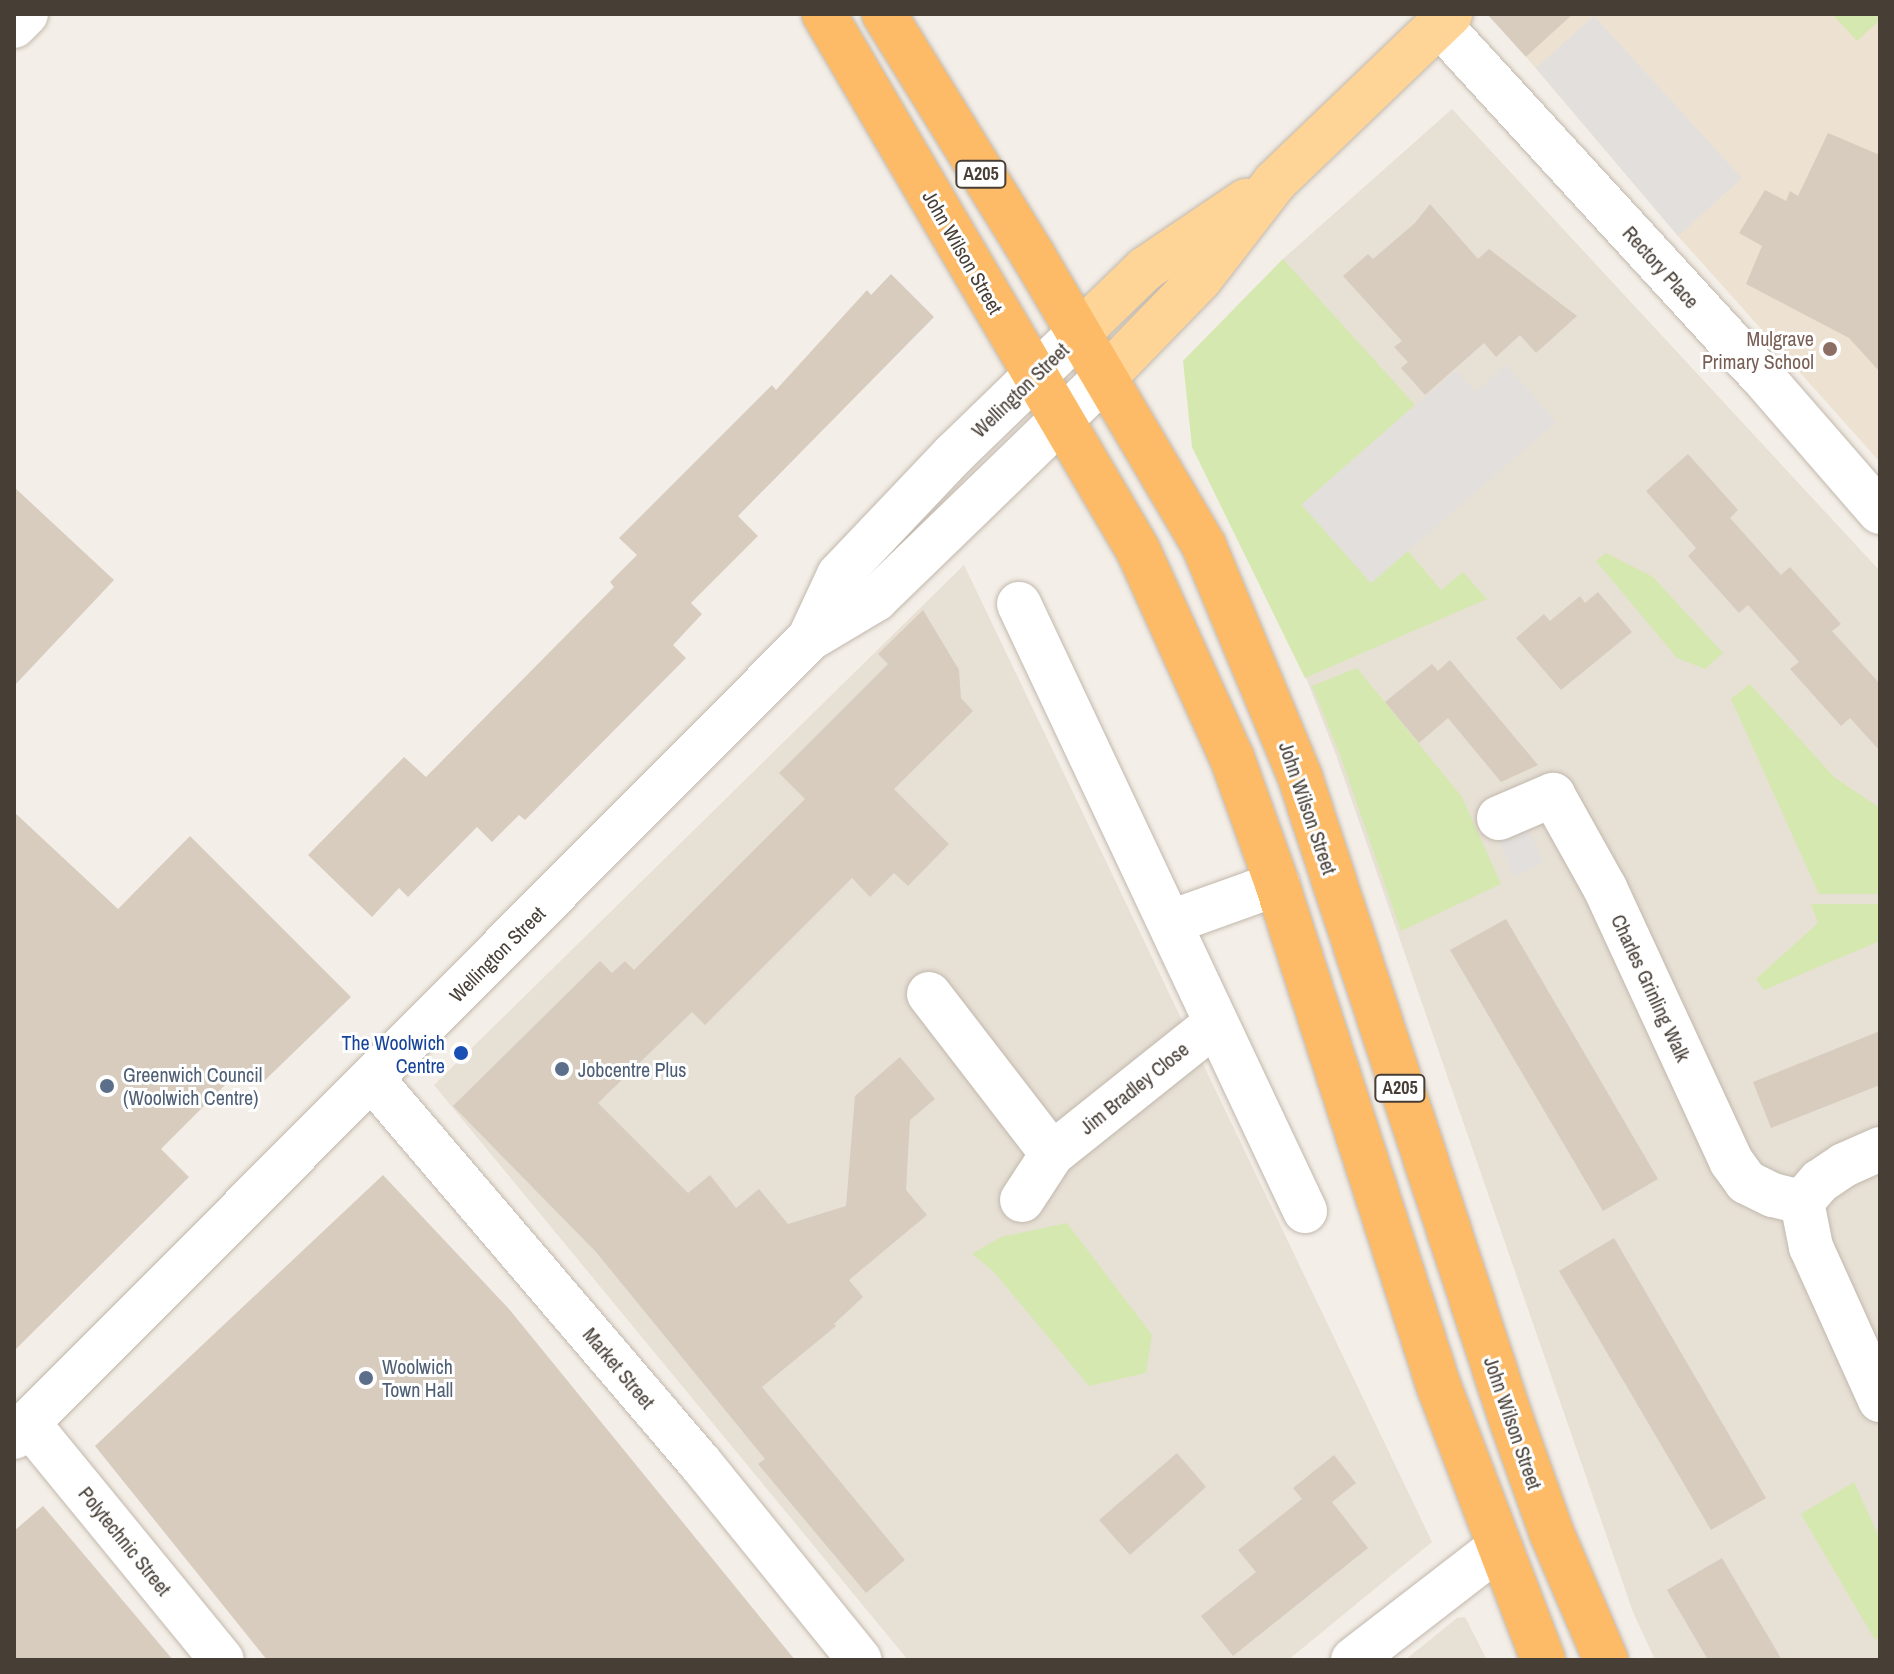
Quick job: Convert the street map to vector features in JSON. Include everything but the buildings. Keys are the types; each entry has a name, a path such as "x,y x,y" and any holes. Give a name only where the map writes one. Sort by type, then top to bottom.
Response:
{"highway":[{"name":"John Wilson Street","path":"824,14 1138,550 1181,641 1232,758 1277,884 1439,1387 1543,1660"},
{"name":"John Wilson Street","path":"884,14 1079,333 1204,546 1300,777 1506,1405 1552,1534 1606,1660"}],"main road":[{"name":"Wellington Street","path":"1105,377 1200,279 1275,182 1445,19"},
{"name":"Wellington Street","path":"1079,333 1145,269 1275,182"}],"street":[{"path":"14,26 26,14"},
{"name":"Rectory Place","path":"1445,19 1880,512"},
{"name":"Wellington Street","path":"809,639 839,575 1079,333"},
{"name":"Wellington Street","path":"21,1430 809,639 876,599 1105,377"},
{"path":"1019,604 1305,1211"},
{"name":"Charles Grinling Walk","path":"1499,818 1553,795 1605,888 1731,1161 1746,1182 1773,1195 1802,1202"},
{"path":"1171,922 1277,884"},
{"path":"929,994 1052,1154"},
{"name":"Jim Bradley Close","path":"1022,1200 1052,1154 1216,1023"},
{"name":"Market Street","path":"373,1080 701,1464 860,1660"},
{"path":"1880,1149 1820,1181 1802,1202 1811,1247 1880,1400"},
{"name":"Polytechnic Street","path":"21,1430 222,1660"},
{"path":"1353,1660 1499,1547"}],"shaded area":[{"name":"Mulgrave Primary School","path":"1573,14 1880,14 1880,462 1678,236 1526,57"},
{"path":"1594,16 1742,178 1678,236 1536,68"},
{"path":"1452,109 1880,571 1880,1660 1655,1660 1633,1612 1336,755 1183,361 1283,259"},
{"path":"1506,365 1556,422 1371,583 1302,505 1456,370 1476,392"},
{"path":"964,565 1432,1542 1288,1660 908,1660 434,1085"},
{"path":"1524,819 1543,863 1514,877 1495,832"},
{"path":"1465,1617 1487,1660 1405,1660 1457,1618"}],"green space":[{"path":"1832,14 1880,14 1880,20 1857,41"},
{"path":"1283,259 1415,405 1302,504 1371,583 1408,551 1441,590 1463,572 1487,599 1305,678 1192,447 1183,361"},
{"path":"1606,553 1653,577 1723,653 1705,669 1677,658 1596,561"},
{"path":"1357,668 1462,797 1501,884 1401,931 1340,755 1312,686"},
{"path":"1750,684 1834,777 1880,808 1880,894 1819,894 1731,699"},
{"path":"1811,904 1880,904 1880,941 1764,990 1756,979 1818,923"},
{"path":"1067,1223 1152,1335 1146,1373 1089,1386 993,1271 972,1254 1001,1237"},
{"path":"1854,1482 1880,1539 1880,1637 1875,1640 1801,1514"}],"place":[{"name":"Mulgrave Primary School","path":"1830,349"},
{"name":"The Woolwich Centre","path":"461,1053"},
{"name":"Jobcentre Plus","path":"562,1069"},
{"name":"Greenwich Council (Woolwich Centre)","path":"107,1086"},
{"name":"Woolwich Town Hall","path":"366,1378"}]}
